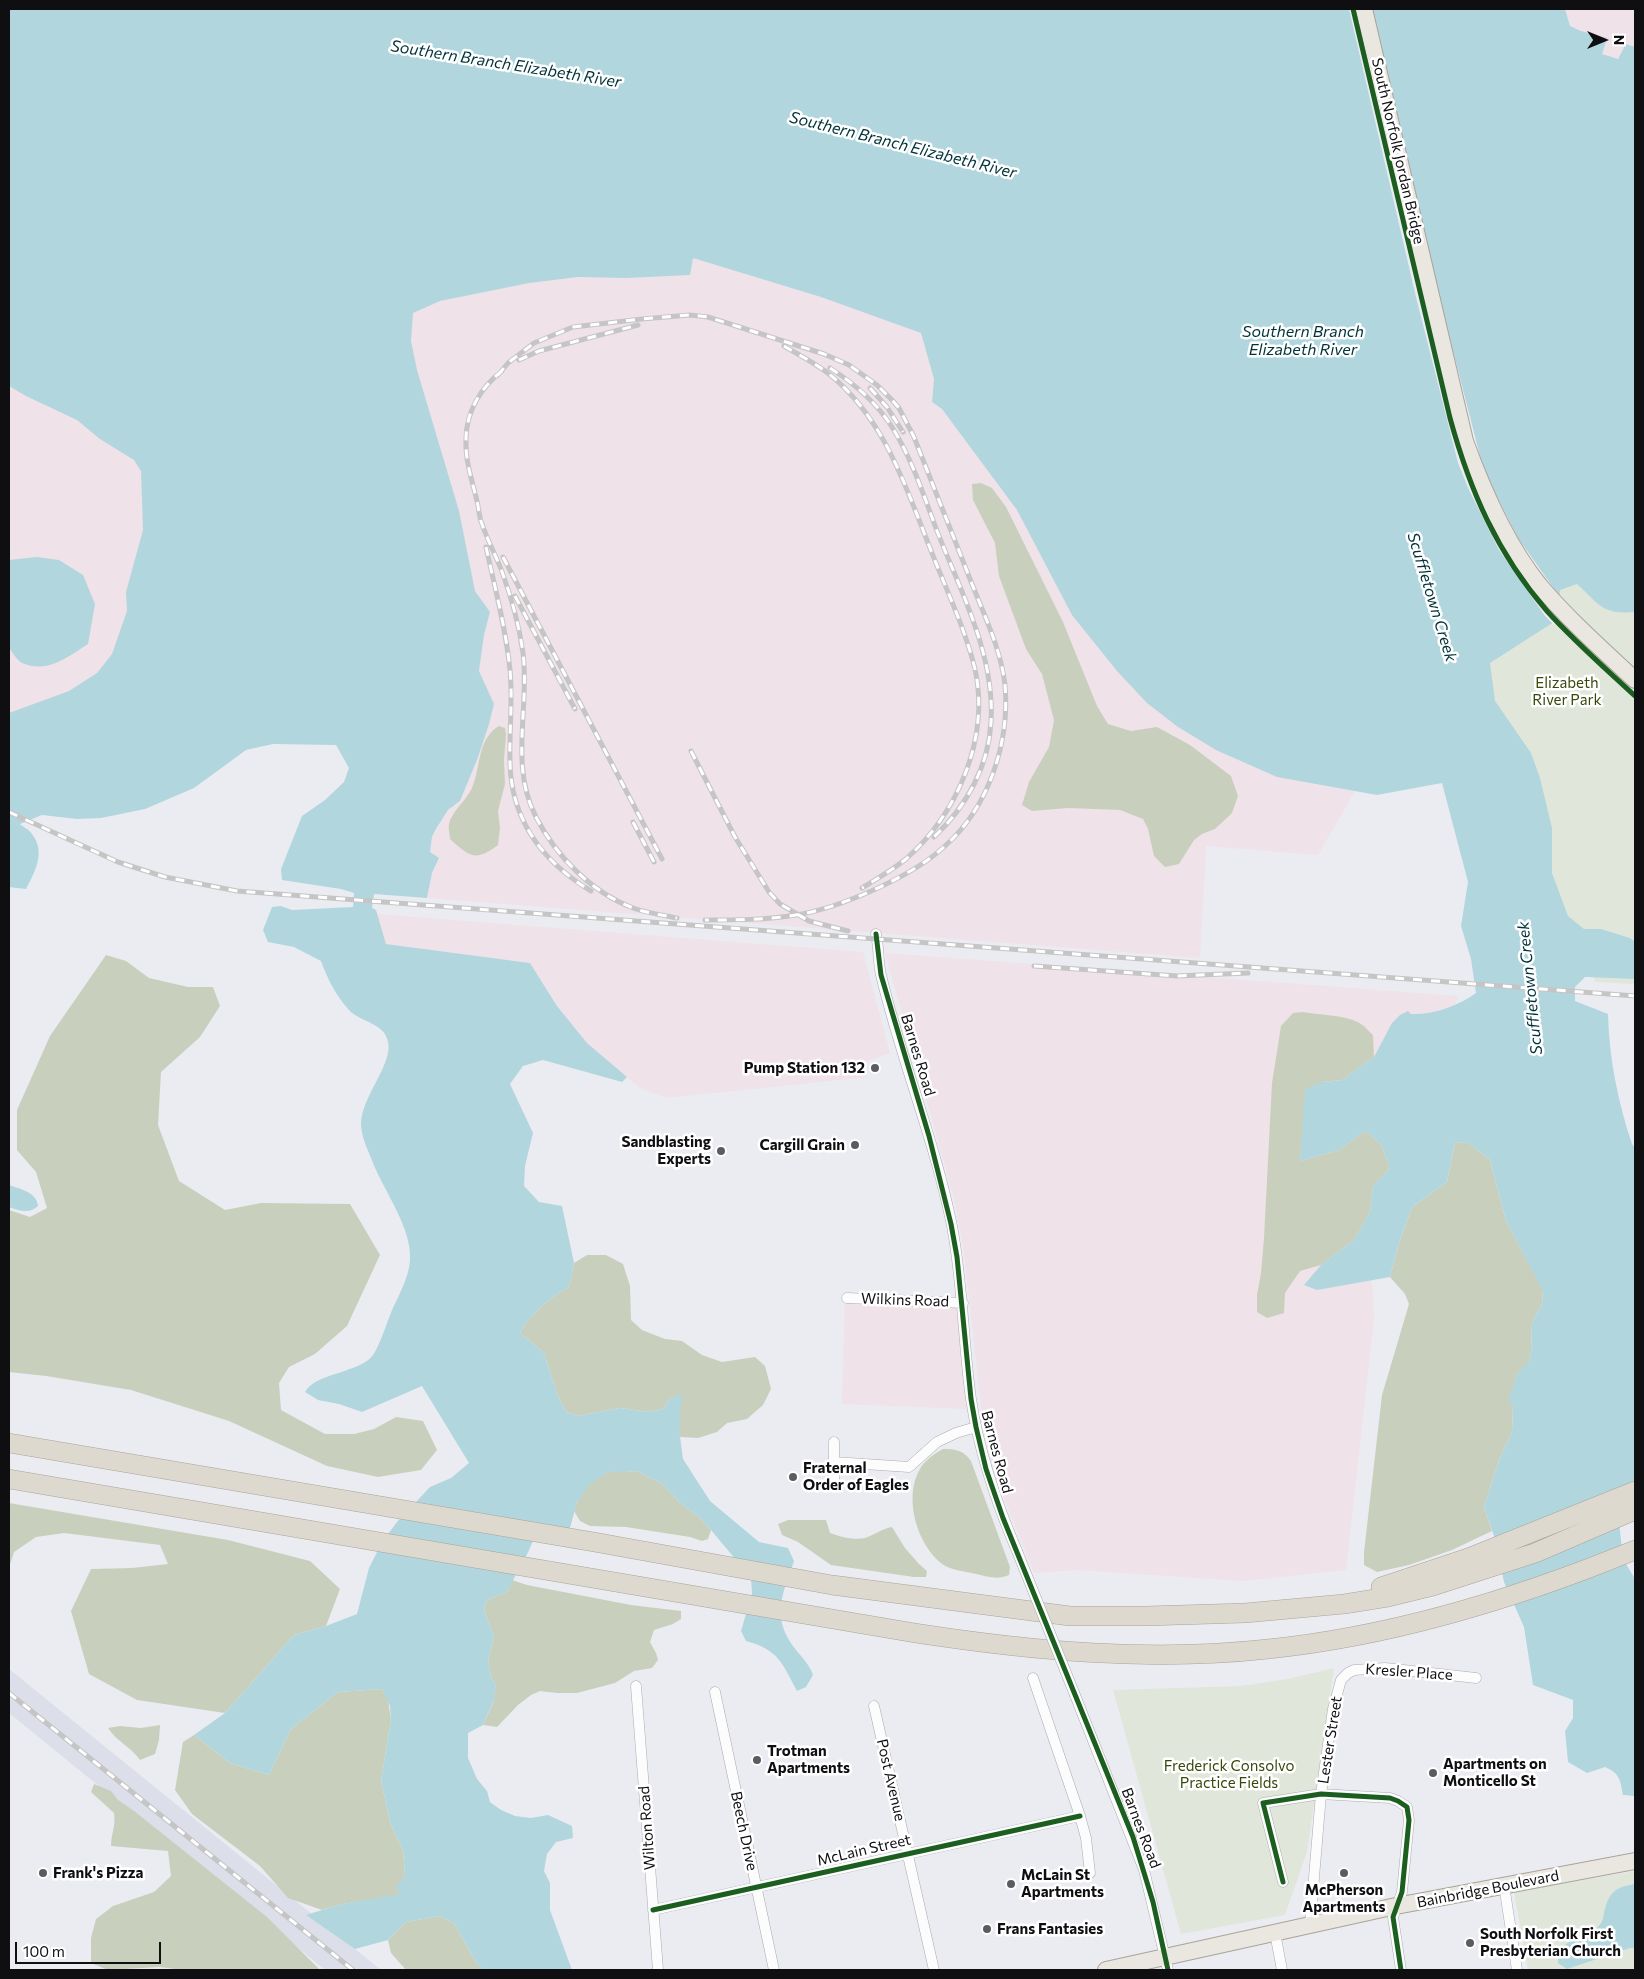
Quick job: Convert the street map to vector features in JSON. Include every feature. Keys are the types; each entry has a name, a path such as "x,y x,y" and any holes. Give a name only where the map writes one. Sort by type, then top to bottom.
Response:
{"highway":[{"path":"9,1442 594,1542 832,1585 1070,1616 1237,1613 1388,1597 1469,1566 1635,1491"},
{"path":"9,1479 915,1633 1012,1647 1074,1652 1175,1655 1268,1649 1308,1644 1423,1622 1542,1586 1635,1550"},
{"path":"1469,1566 1535,1553 1635,1510"}],"main road":[{"name":"South Norfolk Jordan Bridge","path":"1364,9 1465,440 1482,487 1496,516 1539,584 1578,626 1635,680"},
{"name":"Bainbridge Boulevard","path":"1106,1970 1166,1963 1275,1933 1396,1906 1635,1861"}],"street":[{"name":"Barnes Road","path":"876,934 881,975 929,1136 951,1224 963,1303 971,1398 976,1427 993,1491 1144,1870 1166,1963"},
{"name":"Wilkins Road","path":"846,1298 963,1303"},
{"path":"834,1462 909,1467 937,1442 956,1432 976,1427"},
{"path":"834,1442 834,1486"},
{"name":"Kresler Place","path":"1344,1676 1354,1670 1385,1668 1476,1678"},
{"name":"Lester Street","path":"1310,1925 1322,1794 1333,1709 1337,1688 1344,1676"},
{"path":"1033,1678 1080,1816 1086,1838 1090,1873"},
{"name":"Wilton Road","path":"636,1686 658,1970"},
{"name":"Beech Drive","path":"715,1692 774,1970"},
{"name":"Post Avenue","path":"874,1706 934,1970"},
{"path":"1283,1882 1263,1803 1322,1794 1390,1798 1404,1804 1407,1807 1409,1820 1402,1892 1393,1917 1401,1970"},
{"name":"McLain Street","path":"653,1910 1080,1816"},
{"path":"1504,1885 1517,1970"},
{"path":"1275,1933 1282,1970"}],"shaded area":[{"path":"1505,9 1635,9 1635,66 1562,44"},
{"path":"675,199 906,275 934,379 932,402 942,409 967,442 1358,786 1318,855 1206,846 1200,958 427,898 432,873 439,859 430,852 432,838 448,810 460,801 477,760 493,705 479,671 484,635 490,612 475,591 413,397 405,271"},
{"path":"9,260 163,336 149,527 114,693 9,713"},
{"path":"376,914 863,952 890,1053 863,1063 868,1077 666,1098 640,1088 587,1043 557,1006 530,963 386,944 374,927"},
{"path":"885,953 1458,996 1371,1268 1374,1318 1346,1570 1242,1581 1078,1570 1034,1573 994,1473 983,1423 963,1246 954,1198"},
{"path":"845,1301 957,1306 967,1409 842,1404"},
{"path":"9,1669 381,1970 325,1970 9,1713"}],"green space":[{"path":"981,483 992,488 1006,507 1063,622 1097,706 1108,724 1131,731 1157,727 1190,745 1231,776 1238,796 1232,813 1215,829 1202,834 1194,840 1179,864 1165,867 1154,856 1148,829 1143,819 1120,810 1068,808 1032,811 1022,805 1029,782 1049,747 1054,720 1042,674 1026,649 999,576 995,543 973,500 972,484"},
{"name":"Elizabeth River Park","path":"1576,581 1635,609 1635,984 1596,982 1563,926 1492,703 1487,660 1561,584"},
{"path":"499,726 505,728 506,735 505,784 498,811 500,828 498,845 484,854 473,855 463,850 450,839 449,824 472,788 483,746 487,738"},
{"path":"106,955 126,961 149,978 188,987 213,987 220,1006 200,1037 161,1072 158,1125 179,1181 225,1210 261,1203 350,1204 380,1255 347,1326 315,1354 289,1367 279,1383 281,1410 325,1434 354,1434 374,1429 396,1417 423,1421 437,1450 421,1470 378,1477 327,1466 229,1421 131,1390 9,1372 9,1210 30,1217 47,1208 36,1172 17,1150 17,1110 50,1036"},
{"path":"1303,1012 1341,1017 1361,1024 1373,1035 1374,1057 1342,1080 1322,1082 1304,1128 1300,1161 1339,1150 1365,1131 1381,1144 1390,1168 1373,1186 1370,1212 1354,1240 1321,1265 1300,1271 1285,1293 1284,1313 1267,1318 1257,1312 1257,1295 1264,1238 1272,1083 1281,1026 1293,1013"},
{"path":"1455,1142 1469,1143 1490,1160 1506,1221 1543,1290 1542,1304 1532,1323 1531,1353 1528,1364 1516,1376 1509,1399 1513,1406 1512,1432 1499,1460 1484,1507 1492,1531 1452,1550 1409,1565 1377,1572 1364,1565 1364,1552 1382,1395 1409,1304 1405,1294 1390,1277 1399,1243 1412,1207 1447,1182"},
{"path":"587,1255 606,1255 623,1264 630,1286 631,1320 642,1330 665,1339 682,1341 702,1355 722,1362 755,1357 765,1366 771,1389 763,1405 747,1419 727,1423 717,1432 698,1438 680,1437 670,1398 663,1409 649,1412 620,1408 578,1416 566,1412 557,1394 544,1353 520,1333 542,1307 569,1287 574,1263"},
{"path":"943,1449 959,1451 965,1454 971,1461 1010,1567 1009,1575 993,1578 950,1568 933,1556 926,1545 915,1520 913,1493 915,1480 922,1466"},
{"path":"637,1471 663,1484 680,1503 698,1516 711,1530 708,1539 702,1541 690,1537 626,1527 590,1526 580,1521 574,1511 582,1493 591,1482 608,1472"},
{"path":"9,1503 228,1540 310,1561 340,1589 326,1626 294,1635 225,1713 137,1700 89,1674 71,1611 91,1569 132,1568 168,1564 160,1545 64,1533 36,1537 14,1552 9,1568"},
{"path":"788,1520 826,1520 830,1533 855,1539 866,1538 892,1527 905,1548 927,1571 926,1577 914,1577 831,1565 798,1542 782,1535 778,1524"},
{"path":"512,1580 527,1585 631,1605 681,1611 681,1619 673,1624 654,1630 650,1642 658,1660 652,1668 634,1671 615,1683 577,1693 540,1691 518,1705 497,1727 483,1725 493,1703 496,1685 491,1677 488,1661 494,1637 484,1610 487,1600 508,1591"},
{"name":"Frederick Consolvo Practice Fields","path":"1334,1668 1307,1852 1285,1915 1181,1934 1113,1690 1241,1686 1288,1679"},
{"path":"382,1689 388,1700 391,1719 381,1781 391,1825 403,1850 405,1875 403,1895 342,1904 322,1910 288,1898 260,1866 192,1814 175,1790 183,1742 194,1735 230,1763 269,1775 291,1729 338,1692"},
{"path":"160,1725 159,1740 155,1754 140,1760 108,1728 120,1726 141,1728"},
{"path":"94,1784 111,1791 118,1800 267,1917 320,1970 183,1970 159,1967 108,1970 91,1963 91,1938 96,1919 113,1906 154,1892 171,1876 168,1851 111,1846 114,1813 91,1792"},
{"path":"1635,1871 1635,1970 1528,1970 1514,1892"},
{"path":"439,1916 454,1923 477,1964 484,1970 406,1970 391,1953 388,1940 406,1922"}],"water":[{"name":"Southern Branch Elizabeth River","path":"9,9 1565,9 1570,26 1607,38 1602,54 1618,59 1626,44 1635,47 1635,612 1608,610 1596,602 1577,584 1560,590 1557,620 1490,663 1495,701 1531,753 1540,778 1552,828 1552,873 1568,916 1584,929 1601,929 1630,938 1635,942 1635,979 1585,977 1575,987 1575,1001 1608,1014 1615,1080 1627,1128 1635,1148 1635,1501 1619,1521 1623,1559 1635,1579 1635,1796 1623,1795 1618,1778 1614,1772 1605,1767 1587,1773 1568,1762 1565,1731 1573,1718 1573,1700 1533,1685 1524,1627 1504,1582 1494,1536 1484,1507 1499,1460 1512,1432 1513,1406 1508,1399 1516,1376 1528,1363 1531,1353 1532,1323 1542,1304 1543,1291 1506,1221 1490,1160 1469,1143 1455,1142 1447,1182 1412,1207 1399,1243 1390,1277 1317,1290 1304,1285 1321,1265 1354,1240 1370,1212 1373,1186 1390,1168 1381,1144 1365,1131 1339,1150 1300,1161 1305,1089 1322,1082 1342,1080 1374,1057 1392,1023 1400,1015 1408,1011 1411,1014 1419,1014 1436,1011 1453,1006 1476,993 1471,959 1461,926 1468,882 1442,783 1377,795 1277,777 1216,750 1178,727 1147,703 1117,671 1072,615 1017,510 942,409 932,402 934,379 921,333 821,297 693,258 690,275 626,278 578,277 529,283 440,301 413,313 411,341 417,370 459,511 475,591 490,612 484,635 479,671 494,704 477,760 460,801 448,810 432,837 430,852 439,858 432,873 427,898 374,894 372,908 376,910 386,944 530,963 557,1006 587,1043 627,1077 622,1082 543,1060 523,1066 510,1084 533,1133 525,1166 524,1186 539,1202 562,1206 574,1263 569,1287 542,1307 520,1333 544,1353 557,1394 566,1412 578,1416 620,1408 649,1412 663,1409 670,1398 682,1394 679,1429 683,1459 710,1501 759,1542 788,1548 794,1561 781,1604 782,1624 786,1635 807,1663 813,1675 806,1687 797,1691 783,1665 773,1653 746,1641 741,1631 752,1593 751,1578 698,1516 680,1503 663,1484 637,1471 608,1472 588,1486 577,1502 570,1528 535,1535 508,1591 487,1600 484,1610 494,1637 488,1661 491,1677 496,1685 494,1700 483,1725 468,1733 468,1758 477,1779 487,1791 490,1802 501,1810 515,1816 531,1818 548,1815 572,1826 573,1838 556,1842 547,1854 544,1871 550,1883 550,1910 572,1970 484,1970 477,1964 454,1923 439,1916 406,1922 388,1940 355,1949 306,1915 342,1904 400,1894 396,1887 405,1875 403,1850 391,1825 381,1781 391,1719 390,1706 382,1689 338,1692 291,1729 269,1775 230,1763 194,1735 225,1713 294,1635 326,1626 357,1614 369,1568 382,1542 397,1522 430,1487 451,1478 469,1463 422,1386 362,1412 339,1404 318,1400 305,1392 318,1381 358,1366 373,1355 403,1286 410,1260 407,1236 373,1163 361,1128 366,1102 386,1060 388,1042 386,1036 377,1027 349,1010 332,987 321,961 294,947 268,942 263,930 272,907 281,906 292,910 353,907 354,893 341,889 282,880 281,869 302,816 325,800 344,782 349,768 336,745 273,744 246,750 194,788 145,809 101,818 77,819 42,815 20,824 31,833 36,841 39,855 38,862 26,889 9,887 9,713 69,691 97,673 112,654 127,611 126,592 143,530 141,471 134,460 100,439 77,420 9,386"},
{"path":"37,557 59,560 83,575 95,604 88,644 65,659 49,665 31,666 22,663 9,648 9,560"},
{"path":"9,1185 31,1194 35,1197 38,1206 28,1211 20,1211 9,1207"},
{"path":"1635,1884 1635,1948 1567,1969 1558,1963 1560,1954 1567,1943 1592,1932 1600,1925 1609,1897 1619,1888"}],"pier":[{"path":"1349,9 1372,9 1438,292 1480,456 1489,481 1518,538 1562,600 1559,621 1554,625 1545,616 1499,550 1469,490 1458,463 1416,297"}],"railway":[{"path":"498,375 508,363 534,343 573,327 690,315 708,317 824,354 849,365 877,385 899,408 914,437 992,634 1000,659 1005,685 1006,707 1000,751 985,793 974,812 945,846 931,858 895,880 833,906 785,917 705,920"},
{"path":"519,360 539,351 638,325"},
{"path":"784,346 829,374 848,392 879,432 902,477 960,623 975,669 978,721 966,773 955,797 941,820 906,859 862,888"},
{"path":"830,368 848,380 872,402 886,418 906,452 966,601 988,672 991,722 986,754 981,770 966,799 934,837"},
{"path":"502,371 494,377 476,401 469,419 466,447 469,470 481,521 508,589 523,653 522,756 528,797 544,831 564,859 589,882 603,893 633,908 677,918"},
{"path":"870,388 887,407 903,432"},
{"path":"486,547 500,608 510,670 510,762 516,803 523,821 545,853 558,867 591,891"},
{"path":"503,557 662,859"},
{"path":"515,596 575,709"},
{"path":"691,751 735,837 769,892 780,904 809,921 848,931"},
{"path":"9,812 118,862 165,877 237,891 1635,996"},
{"path":"633,822 654,862"},
{"path":"1034,966 1177,976 1248,973"},
{"path":"9,1693 353,1970"}],"cycle path":[{"path":"1353,9 1450,418 1476,496 1500,544 1529,589 1568,633 1635,696"},
{"path":"876,934 881,975 929,1136 951,1224 957,1257 971,1399 986,1469 1003,1518 1133,1837 1153,1902 1168,1970"},
{"path":"1283,1882 1263,1803 1321,1794 1390,1798 1407,1807 1409,1820 1402,1892 1393,1917 1401,1970"},
{"path":"653,1910 1080,1816"}],"place":[{"name":"Pump Station 132","path":"875,1068"},
{"name":"Cargill Grain","path":"855,1145"},
{"name":"Sandblasting Experts","path":"721,1151"},
{"name":"Fraternal Order of Eagles","path":"793,1477"},
{"name":"Trotman Apartments","path":"757,1760"},
{"name":"Apartments on Monticello St","path":"1433,1773"},
{"name":"Frank's Pizza","path":"43,1873"},
{"name":"McPherson Apartments","path":"1344,1873"},
{"name":"McLain St Apartments","path":"1011,1884"},
{"name":"Frans Fantasies","path":"987,1929"},
{"name":"South Norfolk First Presbyterian Church","path":"1470,1943"}],"water label":[{"name":"Scuffletown Creek","path":"1432,597"},
{"name":"Scuffletown Creek","path":"1530,988"}]}
